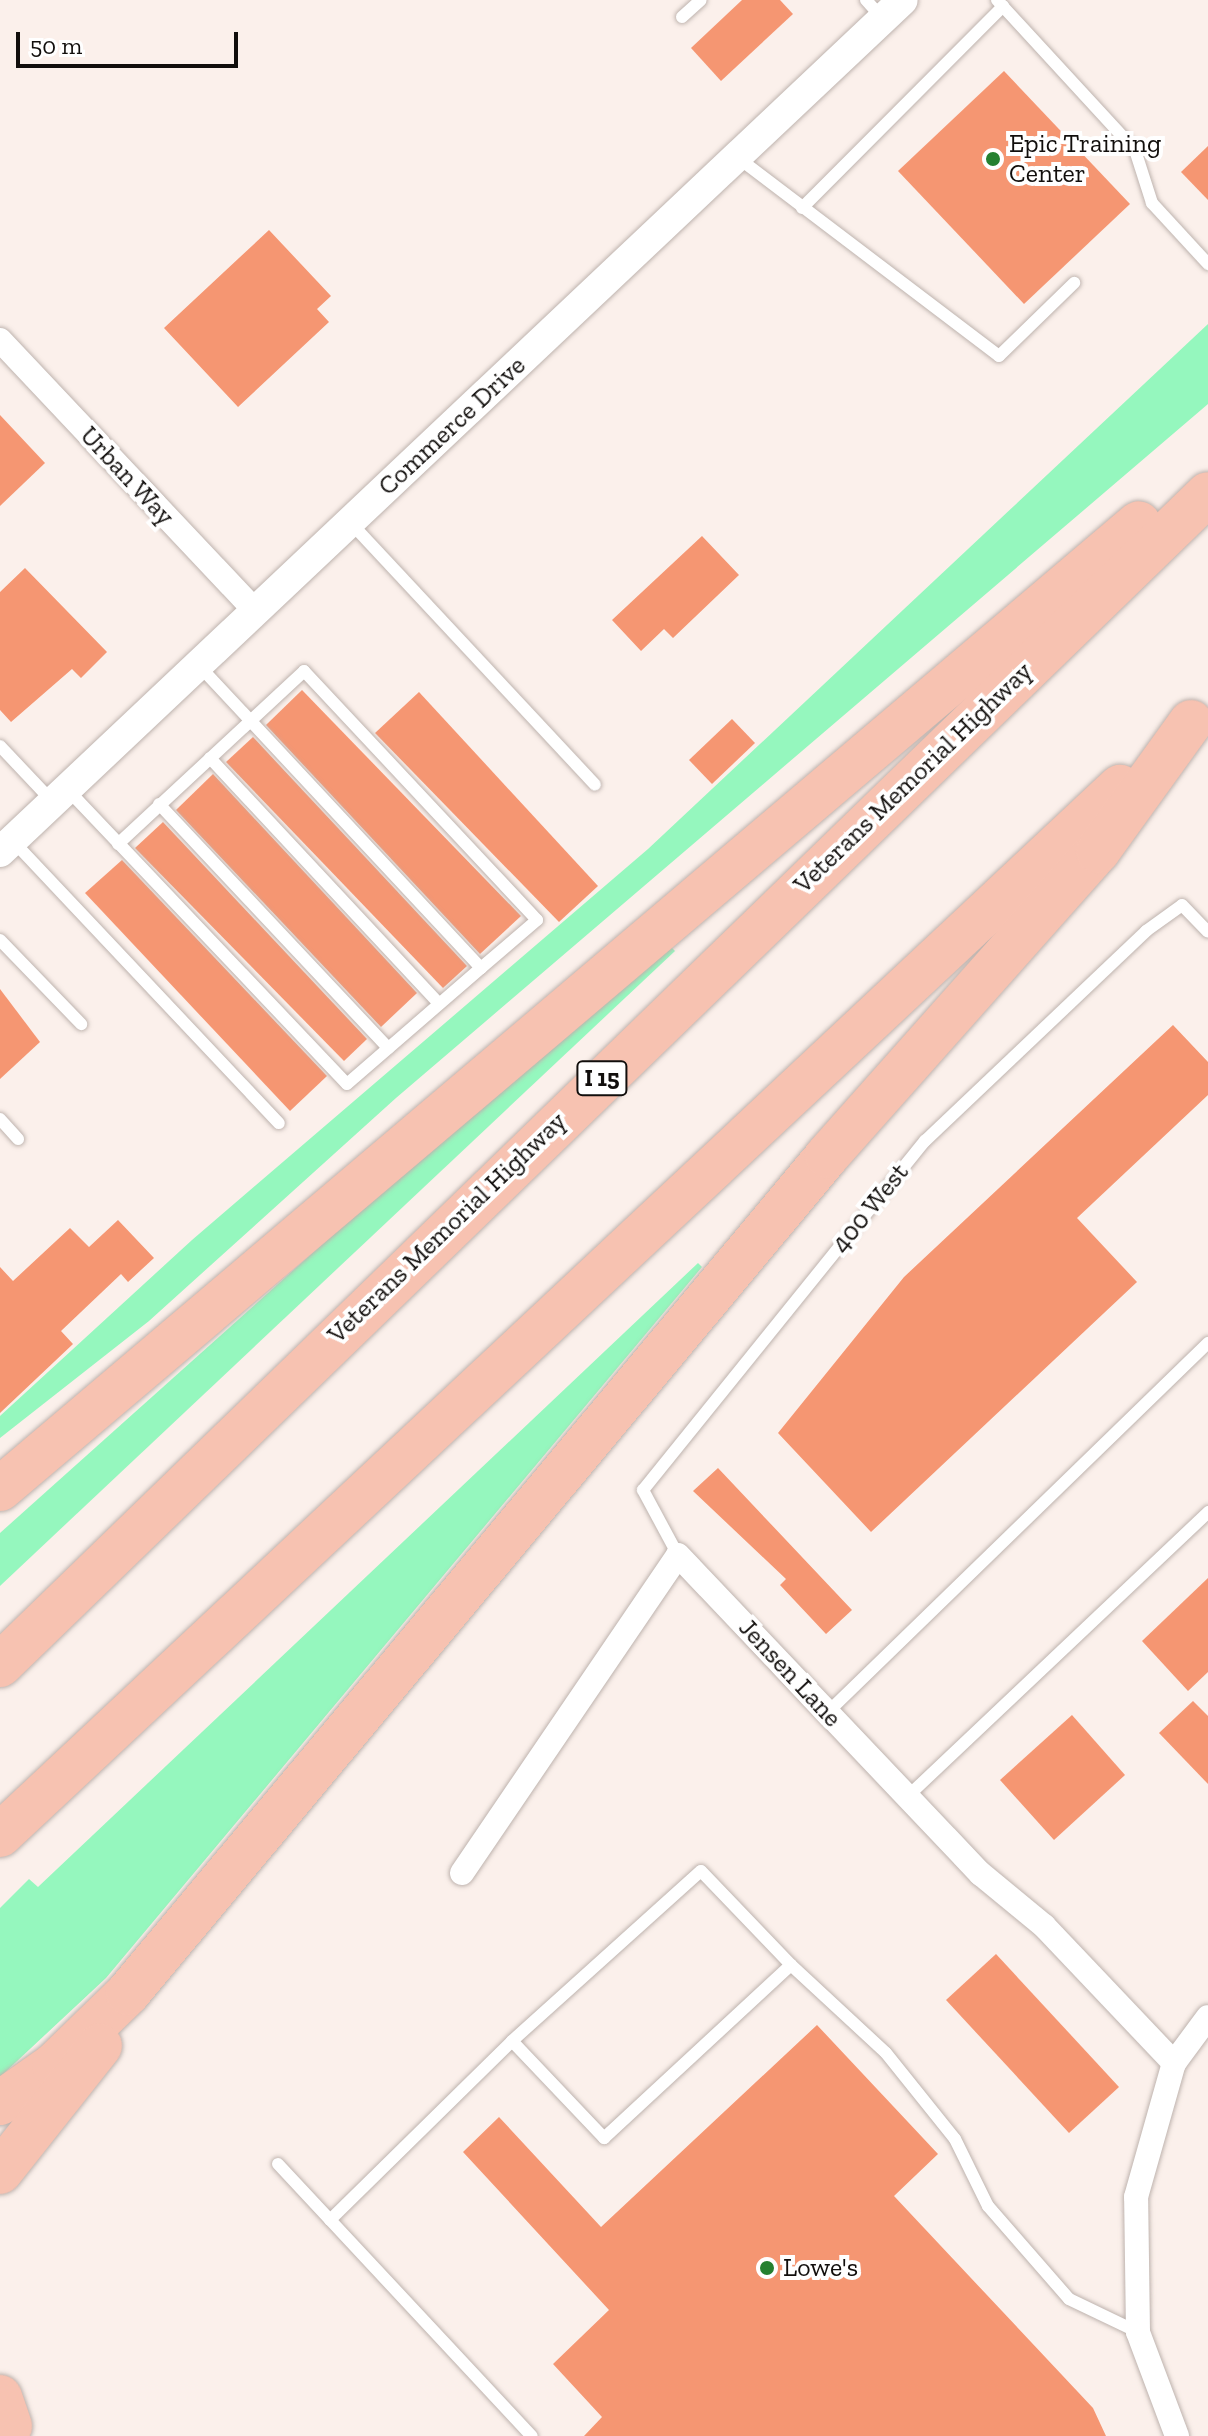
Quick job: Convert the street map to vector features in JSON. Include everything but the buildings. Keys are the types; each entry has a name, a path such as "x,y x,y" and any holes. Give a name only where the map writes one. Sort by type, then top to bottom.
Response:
{"highway":[{"path":"0,1489 1208,464"},
{"name":"Veterans Memorial Highway","path":"0,1665 1208,494"},
{"path":"0,1835 1200,713"},
{"path":"0,2103 54,2065 128,1993 827,1156 1098,851 1200,713"},
{"path":"0,2172 91,2065 128,1993"}],"street":[{"name":"Commerce Drive","path":"6,846 737,157 884,6"},
{"name":"Urban Way","path":"0,340 255,611"},
{"name":"Jensen Lane","path":"678,1555 907,1797 1174,2063"},
{"path":"462,1873 678,1555"},
{"path":"1177,2436 1138,2332 1136,2197 1174,2063 1208,2017"}],"lane":[{"path":"682,17 701,0"},
{"path":"802,208 1000,3 1135,150 1152,203 1208,264"},
{"path":"737,157 999,356 1074,283"},
{"path":"350,522 595,785"},
{"path":"198,665 481,968"},
{"path":"0,746 118,844 347,1084 537,920 304,671 118,844"},
{"path":"210,758 439,1004"},
{"path":"159,804 388,1048"},
{"path":"6,846 279,1123"},
{"name":"400 West","path":"678,1555 643,1490 925,1141 1182,905 1208,932"},
{"path":"0,940 81,1024"},
{"path":"0,1119 18,1139"},
{"path":"828,1712 1208,1343"},
{"path":"907,1797 1208,1512"},
{"path":"330,2220 512,2041 701,1871 791,1965 886,2053 955,2139 988,2206 1069,2299 1138,2332"},
{"path":"512,2041 604,2138 791,1965"},
{"path":"278,2164 532,2436"}],"green space":[{"path":"1208,324 1208,404 396,1098 149,1321 0,1438 0,1416 192,1240 648,849"},
{"path":"663,939 675,951 0,1586 0,1533"},
{"path":"698,1263 702,1267 106,1978 0,2077 0,1908 29,1879 38,1887"}],"place":[{"name":"Epic Training Center","path":"993,159"},
{"name":"Lowe's","path":"767,2268"}]}
